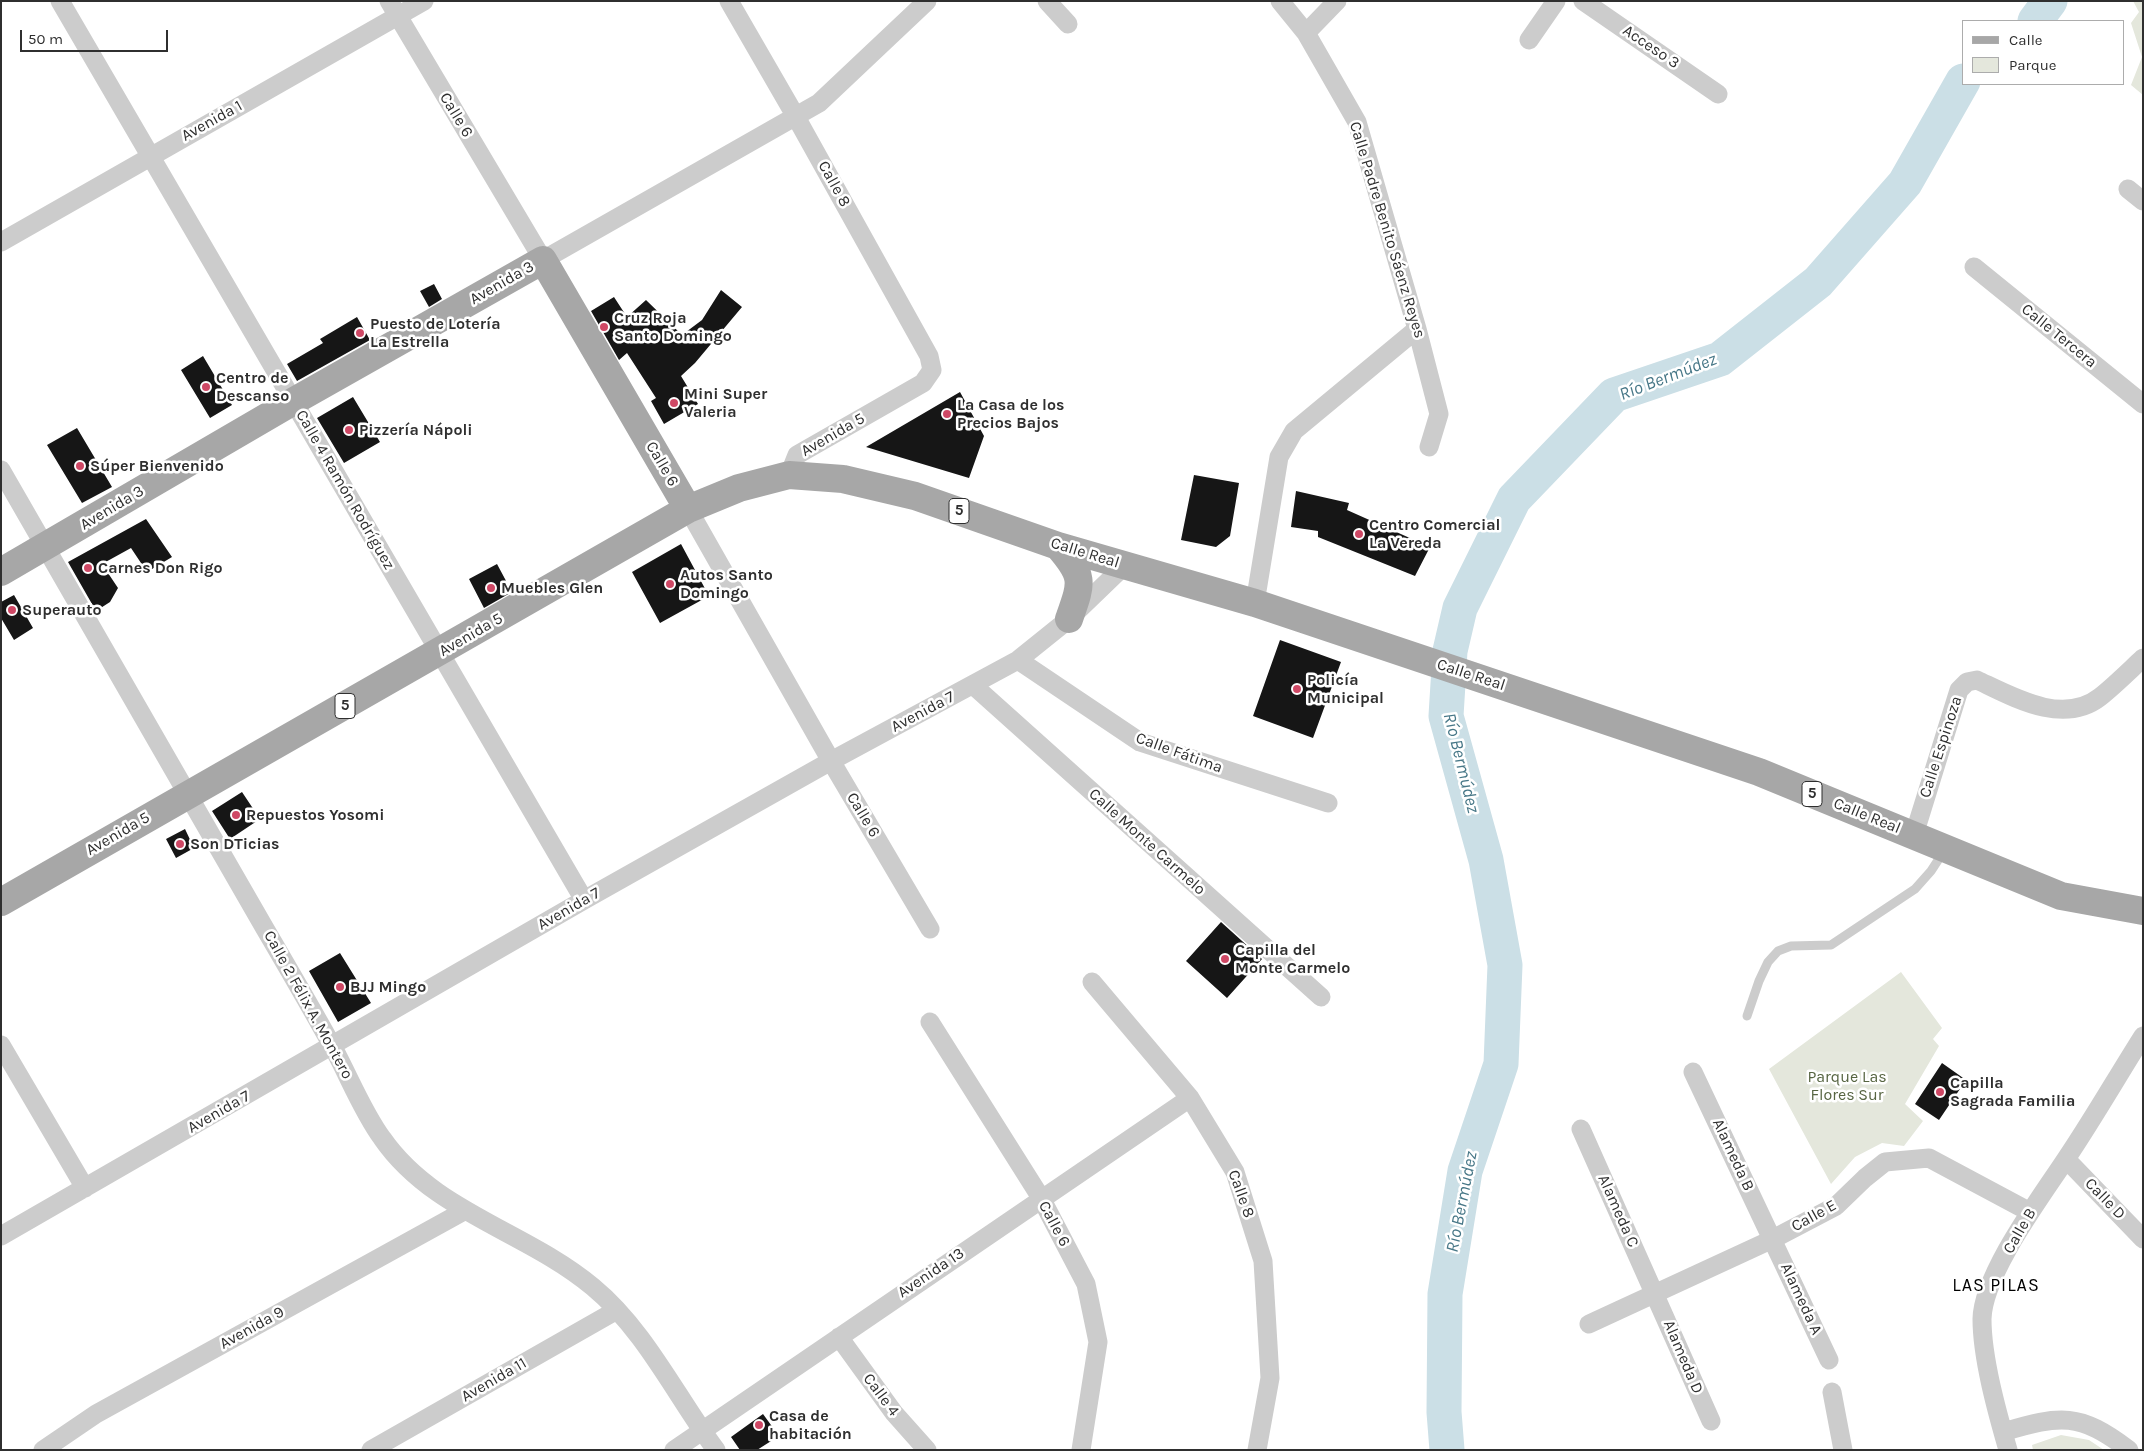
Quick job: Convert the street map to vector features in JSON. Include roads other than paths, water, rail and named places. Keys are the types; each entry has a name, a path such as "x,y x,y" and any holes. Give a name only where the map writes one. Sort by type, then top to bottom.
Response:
{"main road":[{"name":"Avenida 3","path":"1,572 294,401 543,260"},
{"name":"Calle 6","path":"543,260 688,509"},
{"name":"Avenida 5","path":"1,902 688,509 739,488 789,475"},
{"name":"Calle Real","path":"789,475 843,478 916,496 1058,546 1255,603 1759,772 2061,896 2143,911"},
{"path":"1058,546 1074,564 1079,578 1079,589 1069,619"}],"street":[{"name":"Calle 4 Ramón Rodríguez","path":"60,1 584,900"},
{"name":"Avenida 1","path":"1,242 149,156 393,9 424,1"},
{"name":"Calle 8","path":"729,1 929,356 932,370"},
{"name":"Avenida 3","path":"543,260 819,103 927,1"},
{"path":"1047,1 1068,24"},
{"name":"Calle Padre Benito Sáenz Reyes","path":"1280,1 1306,33 1356,122 1417,328 1439,414 1429,447"},
{"path":"1306,33 1337,1"},
{"path":"1529,40 1556,1"},
{"name":"Acceso 3","path":"1583,1 1718,94"},
{"name":"Calle 6","path":"393,9 543,260"},
{"path":"2128,189 2143,201"},
{"name":"Calle Tercera","path":"1974,267 2143,404"},
{"path":"1255,603 1279,457 1294,431 1417,328"},
{"name":"Avenida 5","path":"789,475 797,455 923,383 932,370"},
{"name":"Calle 2 Félix A. Montero","path":"1,470 189,794 332,1046 380,1137 405,1167 464,1211 568,1269 593,1287 617,1310 640,1338 716,1450"},
{"name":"Calle 6","path":"688,509 831,761 930,929"},
{"name":"Avenida 7","path":"1,1236 584,900 831,761 974,686 1018,660 1069,619 1124,566"},
{"name":"Calle Espinoza","path":"1914,835 1959,690 1968,682 1977,680 2037,707 2063,709 2084,706 2099,698 2142,658"},
{"name":"Calle Fátima","path":"1018,660 1140,742 1328,803"},
{"name":"Calle Monte Carmelo","path":"974,686 1321,997"},
{"name":"Calle 8","path":"1092,982 1190,1098 1235,1172 1263,1261 1270,1378 1256,1450"},
{"name":"Calle 6","path":"930,1022 1041,1198 1086,1284 1098,1342 1080,1450"},
{"name":"Calle B","path":"2006,1441 1984,1348 1982,1318 1989,1286 2030,1212 2066,1159 2143,1036"},
{"path":"1,1044 85,1188"},
{"name":"Alameda B","path":"1693,1072 1773,1239"},
{"name":"Avenida 13","path":"674,1450 1190,1098"},
{"name":"Alameda C","path":"1581,1129 1656,1293"},
{"name":"Calle E","path":"1589,1324 1773,1239 1836,1206 1865,1178 1886,1162 1905,1158 1929,1158 2030,1212"},
{"name":"Calle D","path":"2066,1159 2143,1239"},
{"name":"Avenida 9","path":"43,1450 96,1414 464,1211"},
{"name":"Alameda A","path":"1773,1239 1829,1360"},
{"name":"Alameda D","path":"1656,1293 1711,1421"},
{"name":"Avenida 11","path":"371,1450 617,1310"},
{"name":"Calle 4","path":"839,1337 894,1413 927,1450"},
{"path":"1832,1392 1841,1449"},
{"path":"2006,1441 2044,1420 2073,1419 2102,1430 2129,1450"}],"lane":[{"path":"1747,1016 1759,981 1768,962 1778,951 1791,946 1831,945 1915,889 1931,872 1946,849"}],"waterway":[{"name":"Río Bermúdez","path":"2036,20 2050,1"},
{"name":"Río Bermúdez","path":"1447,1450 1444,1412 1445,1294 1465,1171 1501,1064 1505,965 1486,860 1446,716 1450,651 1460,608 1514,499 1614,395 1720,359 1818,282 1905,183 1962,83"}],"place":[{"name":"Cruz Roja Santo Domingo","path":"604,327"},
{"name":"Puesto de Lotería La Estrella","path":"360,333"},
{"name":"Centro de Descanso","path":"206,387"},
{"name":"Mini Super Valeria","path":"674,403"},
{"name":"La Casa de los Precios Bajos","path":"947,414"},
{"name":"Pizzería Nápoli","path":"349,430"},
{"name":"Súper Bienvenido","path":"80,466"},
{"name":"Centro Comercial La Vereda","path":"1359,534"},
{"name":"Carnes Don Rigo","path":"88,568"},
{"name":"Autos Santo Domingo","path":"670,584"},
{"name":"Muebles Glen","path":"491,588"},
{"name":"Superauto","path":"12,610"},
{"name":"Policía Municipal","path":"1297,689"},
{"name":"Repuestos Yosomi","path":"236,815"},
{"name":"Son DTicias","path":"180,844"},
{"name":"Capilla del Monte Carmelo","path":"1225,959"},
{"name":"BJJ Mingo","path":"340,987"},
{"name":"Capilla Sagrada Familia","path":"1940,1092"},
{"name":"Casa de habitación","path":"759,1425"}],"district":[{"name":"LAS PILAS","path":"1996,1286"}],"park label":[{"name":"Parque Las Flores Sur","path":"1847,1086"}]}
